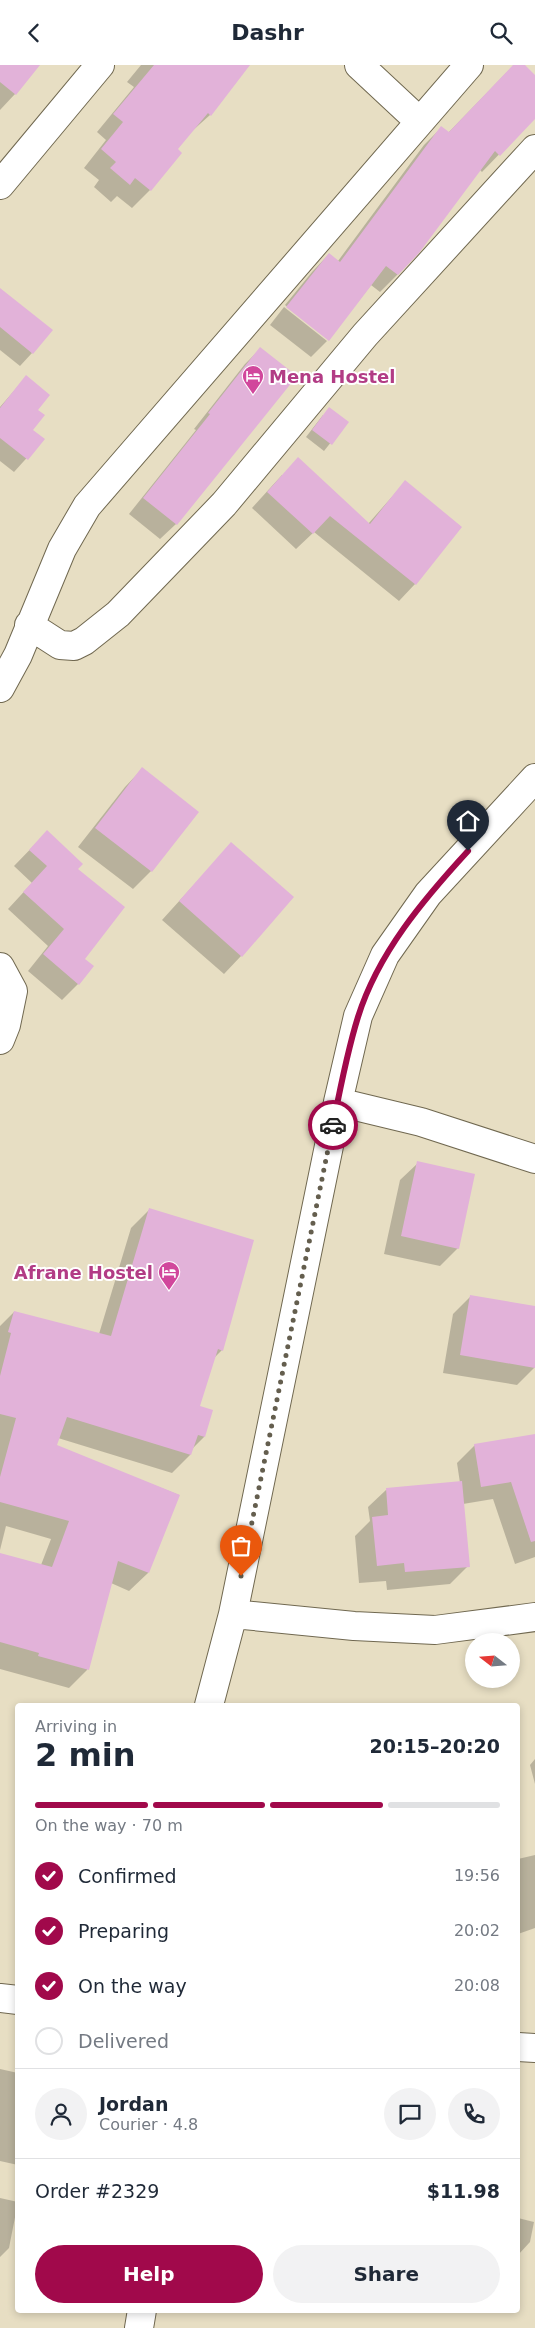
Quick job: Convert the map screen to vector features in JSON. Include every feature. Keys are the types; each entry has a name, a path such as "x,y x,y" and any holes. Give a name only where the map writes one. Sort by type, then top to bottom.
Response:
{"street":[{"path":"0,185 100,65"},
{"path":"359,65 419,121"},
{"path":"0,688 9,648 29,625 62,549 87,505 469,65"},
{"path":"29,625 60,645 74,646 84,641 118,614 224,504 365,335 535,149"},
{"path":"210,1703 233,1614 338,1102 358,1017 386,955 428,894 535,778"},
{"path":"0,967 13,991 6,1025 0,1040"},
{"path":"338,1102 421,1122 535,1159"},
{"path":"233,1614 354,1626 435,1630 535,1617"},
{"path":"0,1999 15,2000"},
{"path":"520,2047 535,2048"},
{"path":"139,2328 142,2313"}],"building":[{"path":"0,65 40,65 16,95 0,82"},
{"path":"154,65 250,65 211,116 208,113 178,149 182,153 151,191 135,178 130,185 110,168 116,162 101,149 123,122 113,114"},
{"path":"513,65 525,65 535,75 535,119 500,156 495,151 419,253 398,275 386,266 329,341 286,307 329,253 340,262 441,126 449,132"},
{"path":"0,288 53,330 33,354 0,327"},
{"path":"260,347 297,376 177,525 143,498 210,414 208,413"},
{"path":"26,375 50,395 38,410 45,415 33,430 45,439 28,460 0,438 0,408"},
{"path":"329,407 349,422 332,445 312,430"},
{"path":"298,457 370,524 405,480 462,527 416,585 330,516 313,534 267,492"},
{"path":"142,767 199,812 152,872 95,828"},
{"path":"47,830 83,864 78,869 125,907 85,959 94,966 79,985 43,954 64,929 23,892 47,866 29,850"},
{"path":"231,842 294,897 242,957 179,901"},
{"path":"417,1161 475,1174 459,1249 401,1236"},
{"path":"149,1208 254,1240 223,1351 218,1349 200,1406 213,1410 205,1437 198,1435 191,1455 67,1417 57,1445 180,1495 149,1573 118,1561 89,1670 38,1656 39,1653 0,1642 0,1553 52,1567 69,1521 0,1502 0,1477 16,1418 0,1414 0,1376 11,1333 8,1332 14,1311 111,1336"},
{"path":"470,1295 535,1306 535,1368 460,1355"},
{"path":"535,1434 535,1541 531,1542 511,1482 481,1487 474,1444"},
{"path":"462,1481 470,1567 405,1572 404,1563 377,1566 372,1517 388,1515 386,1488"}],"way so far":[{"path":"241,1576 333,1125"}],"place":[{"name":"Mena Hostel","path":"253,395"},
{"name":"Afrane Hostel","path":"169,1291"}],"route":[{"path":"333,1125 358,1017 386,955 428,894 468,851"}]}
